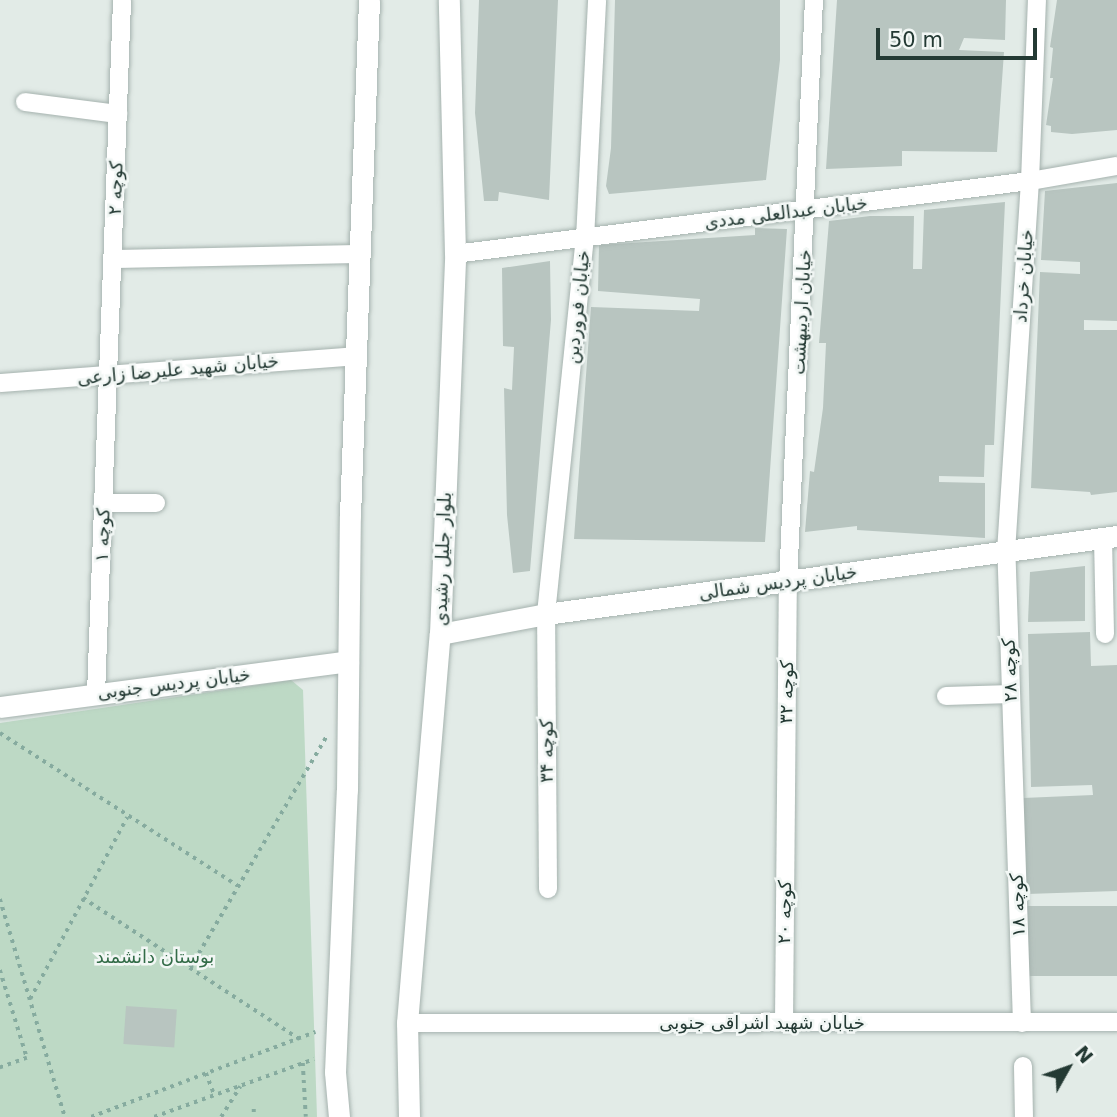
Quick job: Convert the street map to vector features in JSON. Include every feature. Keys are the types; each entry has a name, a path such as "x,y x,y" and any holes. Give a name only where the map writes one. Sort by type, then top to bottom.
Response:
{"street":[{"name":"کوچه ۲","path":"109,377 122,0"},
{"path":"339,1117 336,1051 369,0"},
{"name":"بلوار جلیل رشیدی","path":"409,1117 407,1023 440,634 455,254 449,0"},
{"name":"خیابان فروردین","path":"546,614 584,239 597,0"},
{"name":"خیابان اردیبهشت","path":"788,583 807,210 814,0"},
{"name":"خیابان خرداد","path":"1006,552 1030,181 1037,0"},
{"path":"25,102 118,114"},
{"name":"خیابان عبدالعلی مددی","path":"455,254 1030,181 1117,166"},
{"path":"113,259 360,254"},
{"name":"خیابان شهید علیرضا زارعی","path":"0,383 109,377 356,356"},
{"name":"کوچه ۱","path":"96,694 109,377"},
{"path":"104,503 156,503"},
{"path":"1105,634 1110,537"},
{"name":"خیابان پردیس شمالی","path":"440,634 546,614 1110,537"},
{"name":"کوچه ۲۸","path":"1006,552 1014,787"},
{"name":"کوچه ۳۲","path":"786,802 788,583"},
{"name":"کوچه ۳۴","path":"546,614 548,889"},
{"name":"خیابان پردیس جنوبی","path":"0,707 348,661"},
{"path":"946,696 1011,694"},
{"name":"کوچه ۱۸","path":"1014,787 1022,1023"},
{"name":"کوچه ۲۰","path":"784,1023 786,802"},
{"name":"خیابان شهید اشراقی جنوبی","path":"407,1023 1117,1023"},
{"path":"1023,1066 1024,1117"}],"path":[{"path":"0,733 127,817 237,885"},
{"path":"190,968 327,735"},
{"path":"30,999 127,817"},
{"path":"83,898 299,1039"},
{"path":"0,899 2,915 65,1117"},
{"path":"0,970 27,1058 0,1068"},
{"path":"91,1117 337,1024"},
{"path":"154,1117 336,1051"},
{"path":"303,1063 305,1117"},
{"path":"206,1073 214,1095"},
{"path":"221,1117 241,1085"},
{"path":"254,1109 254,1117"}],"green space":[{"name":"بوستان دانشمند","path":"291,680 303,690 317,1117 0,1117 0,723"}],"building":[{"path":"479,0 558,0 549,200 499,192 498,201 484,201 475,113"},
{"path":"615,0 780,0 780,60 766,180 609,194 606,186 611,148"},
{"path":"837,0 1006,0 1005,40 964,38 959,50 1004,52 997,152 902,151 902,166 826,169"},
{"path":"1057,0 1117,0 1117,130 1072,134 1051,132 1051,126 1046,125 1053,78 1050,78 1053,48 1050,47"},
{"path":"1117,183 1117,321 1084,320 1084,330 1117,330 1117,492 1091,495 1090,492 1031,488 1040,272 1080,274 1080,262 1041,260 1045,191"},
{"path":"1005,202 994,445 985,445 984,477 939,476 939,482 985,483 985,538 857,530 857,526 805,532 810,471 814,472 823,408 826,343 819,343 829,221 870,216 914,216 913,269 922,269 924,210"},
{"path":"755,228 787,229 765,542 574,539 591,307 699,311 700,299 598,291 599,245 755,235"},
{"path":"550,261 551,320 530,571 513,573 507,515 504,388 512,390 514,347 503,346 502,268"},
{"path":"1085,566 1085,621 1028,622 1030,572"},
{"path":"1090,632 1091,666 1117,665 1117,891 1027,894 1023,798 1093,795 1092,785 1031,787 1028,634"},
{"path":"1027,906 1117,906 1117,976 1027,976"},
{"path":"126,1006 177,1010 174,1047 123,1044"}]}
